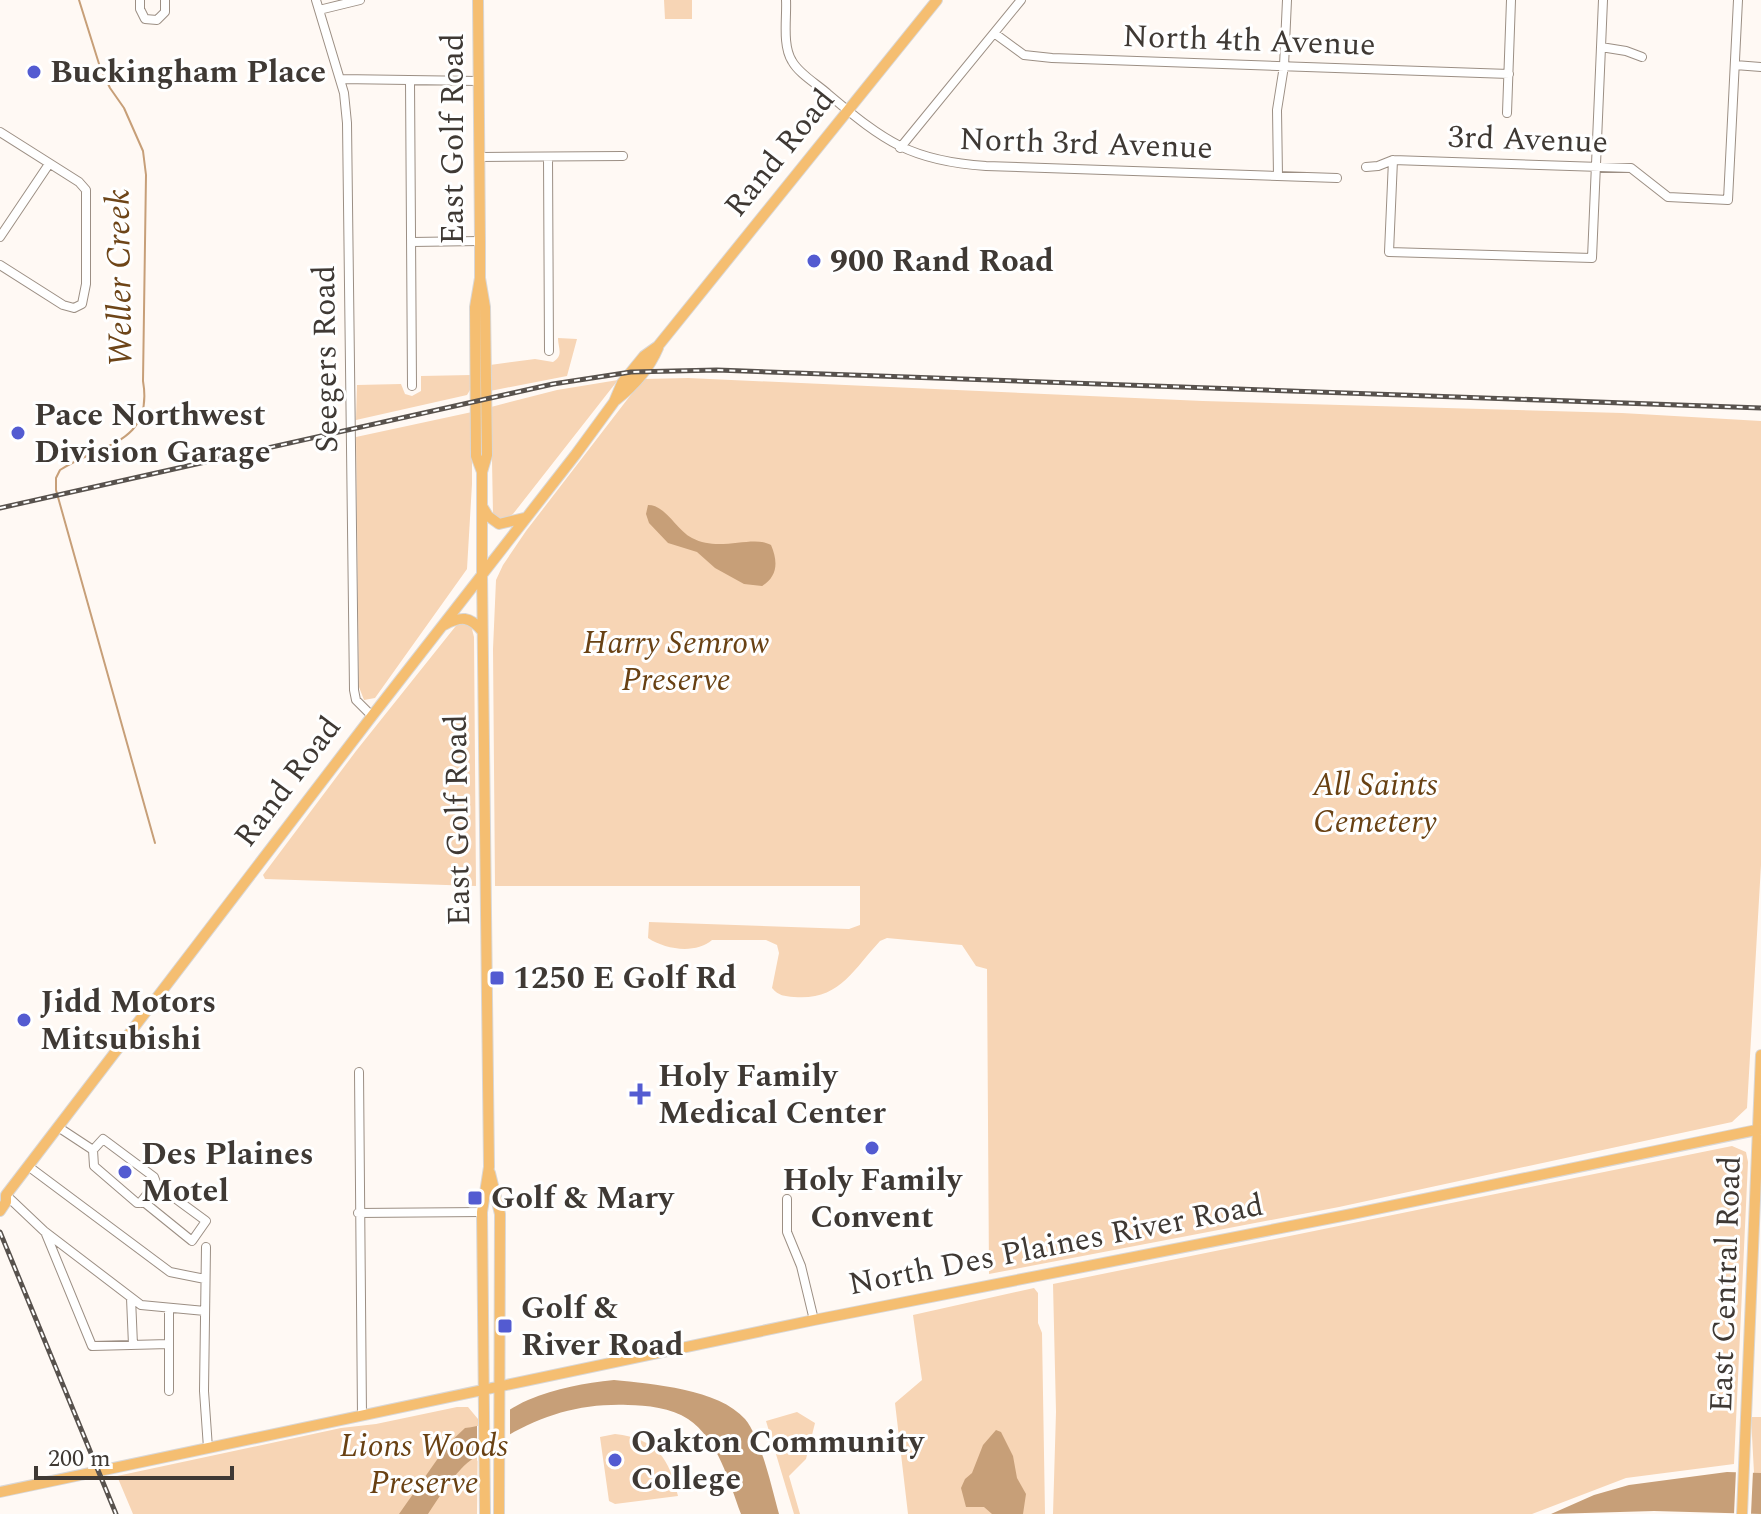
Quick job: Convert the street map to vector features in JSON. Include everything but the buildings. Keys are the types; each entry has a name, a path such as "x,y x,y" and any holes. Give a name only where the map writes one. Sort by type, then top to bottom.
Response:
{"main road":[{"name":"East Golf Road","path":"478,0 480,278 485,307 487,455 482,472 489,1167 482,1212 485,1514"},
{"name":"Rand Road","path":"0,1211 6,1202 3,1196 614,402 622,383 644,356 661,342 937,0"},
{"path":"482,506 488,516 499,524 526,517"},
{"path":"442,625 467,618 482,631"},
{"name":"East Central Road","path":"1742,1514 1756,1293 1761,1055"},
{"name":"North Des Plaines River Road","path":"0,1492 814,1320 1352,1214 1760,1129"},
{"name":"East Golf Road","path":"489,1167 500,1214 499,1514"}],"street":[{"path":"140,0 145,19 157,20 165,12 165,0"},
{"name":"Seegers Road","path":"316,0 344,93 347,123 354,690 356,700 372,716"},
{"path":"319,10 360,0"},
{"name":"North 3rd Avenue","path":"786,0 787,47 792,62 886,140 900,148 949,164 1337,178"},
{"path":"900,148 1021,0"},
{"path":"1278,176 1277,110 1284,66 1287,0"},
{"path":"1507,113 1511,0"},
{"path":"1393,160 1389,252 1592,258 1603,0"},
{"path":"1738,0 1735,65 1761,67"},
{"name":"North 4th Avenue","path":"994,33 1024,55 1509,74"},
{"path":"1601,47 1642,57"},
{"name":"3rd Avenue","path":"1366,167 1393,160 1631,168 1668,197 1728,200 1735,65"},
{"path":"340,79 478,81"},
{"path":"410,81 412,386"},
{"path":"0,132 79,182 86,190 86,284 82,304 74,308 63,305 0,265"},
{"path":"480,157 623,156"},
{"path":"548,157 549,351"},
{"path":"0,237 49,164"},
{"path":"412,242 480,241"},
{"path":"359,1072 362,1416"},
{"path":"58,1127 93,1150"},
{"path":"103,1139 154,1177 156,1183 206,1221 192,1241 94,1166 93,1150 103,1139"},
{"path":"28,1166 170,1272 205,1279"},
{"path":"140,1203 156,1183"},
{"path":"3,1196 141,1305 205,1311"},
{"path":"787,1199 787,1232 801,1266 814,1320"},
{"path":"358,1213 482,1212"},
{"path":"44,1231 92,1346 169,1344"},
{"path":"206,1247 204,1391 208,1448"},
{"path":"131,1298 133,1345"},
{"path":"169,1308 169,1391"}],"green space":[{"path":"664,0 692,0 692,19 665,19"},
{"path":"558,338 577,339 567,376 490,391 490,365 535,359 553,362 559,354"},
{"path":"471,375 467,395 356,420 357,385 401,384 405,394 412,396 421,391 421,376"},
{"name":"All Saints Cemetery","path":"688,378 1203,401 1622,413 1761,421 1761,865 1747,1108 1732,1122 1339,1207 989,1274 987,969 976,966 962,945 887,938 880,941 853,973 834,989 810,997 787,996 772,988 779,953 777,945 766,940 712,940 689,949 672,948 648,938 649,922 849,929 860,925 860,886 495,886 493,649 496,580 526,531 643,379"},
{"path":"618,380 513,514 501,521 493,514 491,407 557,390"},
{"path":"472,412 467,569 375,698 364,700 359,687 356,437"},
{"path":"459,622 471,625 474,637 476,886 265,879 263,875 356,751"},
{"path":"1732,1146 1746,1152 1748,1162 1734,1464 1626,1478 1532,1514 1053,1514 1056,1412 1053,1284"},
{"path":"1034,1288 1038,1293 1038,1323 1042,1333 1045,1514 908,1514 895,1403 922,1380 913,1315"},
{"name":"Lions Woods Preserve","path":"468,1407 478,1419 477,1514 133,1514 117,1476 341,1428"},
{"path":"797,1412 815,1423 806,1459 789,1476 800,1514 794,1514 766,1421"},
{"path":"1751,1417 1761,1417 1761,1473 1754,1473"},
{"path":"615,1434 641,1440 659,1453 670,1471 678,1496 615,1504 609,1501 600,1437"}],"shaded area":[{"path":"648,505 666,513 686,534 703,542 724,544 755,541 771,545 775,557 774,573 762,586 744,584 715,568 697,552 668,543 649,523 646,514"},
{"path":"614,1380 684,1390 733,1409 745,1419 756,1438 779,1514 741,1514 715,1449 698,1428 682,1415 651,1407 609,1405 555,1414 522,1428 464,1466 428,1514 399,1514 448,1444 465,1428 482,1424 549,1392"},
{"path":"996,1430 1001,1432 1013,1456 1017,1478 1026,1494 1023,1514 992,1514 984,1507 966,1507 961,1488 972,1473 983,1445"},
{"path":"1727,1472 1761,1473 1761,1514 1654,1511 1551,1514 1594,1495 1629,1485"}],"pier":[{"path":"510,1407 510,1438 477,1461 477,1426"},
{"path":"1736,1470 1753,1471 1751,1514 1734,1514"}],"waterway":[{"name":"Weller Creek","path":"79,0 100,67 124,108 143,151 146,175 144,402 140,418 132,430 120,440 60,470 56,490 155,843"}],"railway":[{"path":"0,508 553,384 631,372 717,370 1761,408"},
{"path":"0,1232 116,1514"}],"place":[{"name":"Buckingham Place","path":"34,72"},
{"name":"900 Rand Road","path":"814,261"},
{"name":"Pace Northwest Division Garage","path":"18,433"},
{"name":"1250 E Golf Rd","path":"497,978"},
{"name":"Jidd Motors Mitsubishi","path":"24,1020"},
{"name":"Holy Family Medical Center","path":"640,1094"},
{"name":"Holy Family Convent","path":"872,1148"},
{"name":"Des Plaines Motel","path":"125,1172"},
{"name":"Golf & Mary","path":"475,1198"},
{"name":"Golf & River Road","path":"505,1326"},
{"name":"Oakton Community College","path":"615,1460"}],"park label":[{"name":"Harry Semrow Preserve","path":"676,662"}]}
